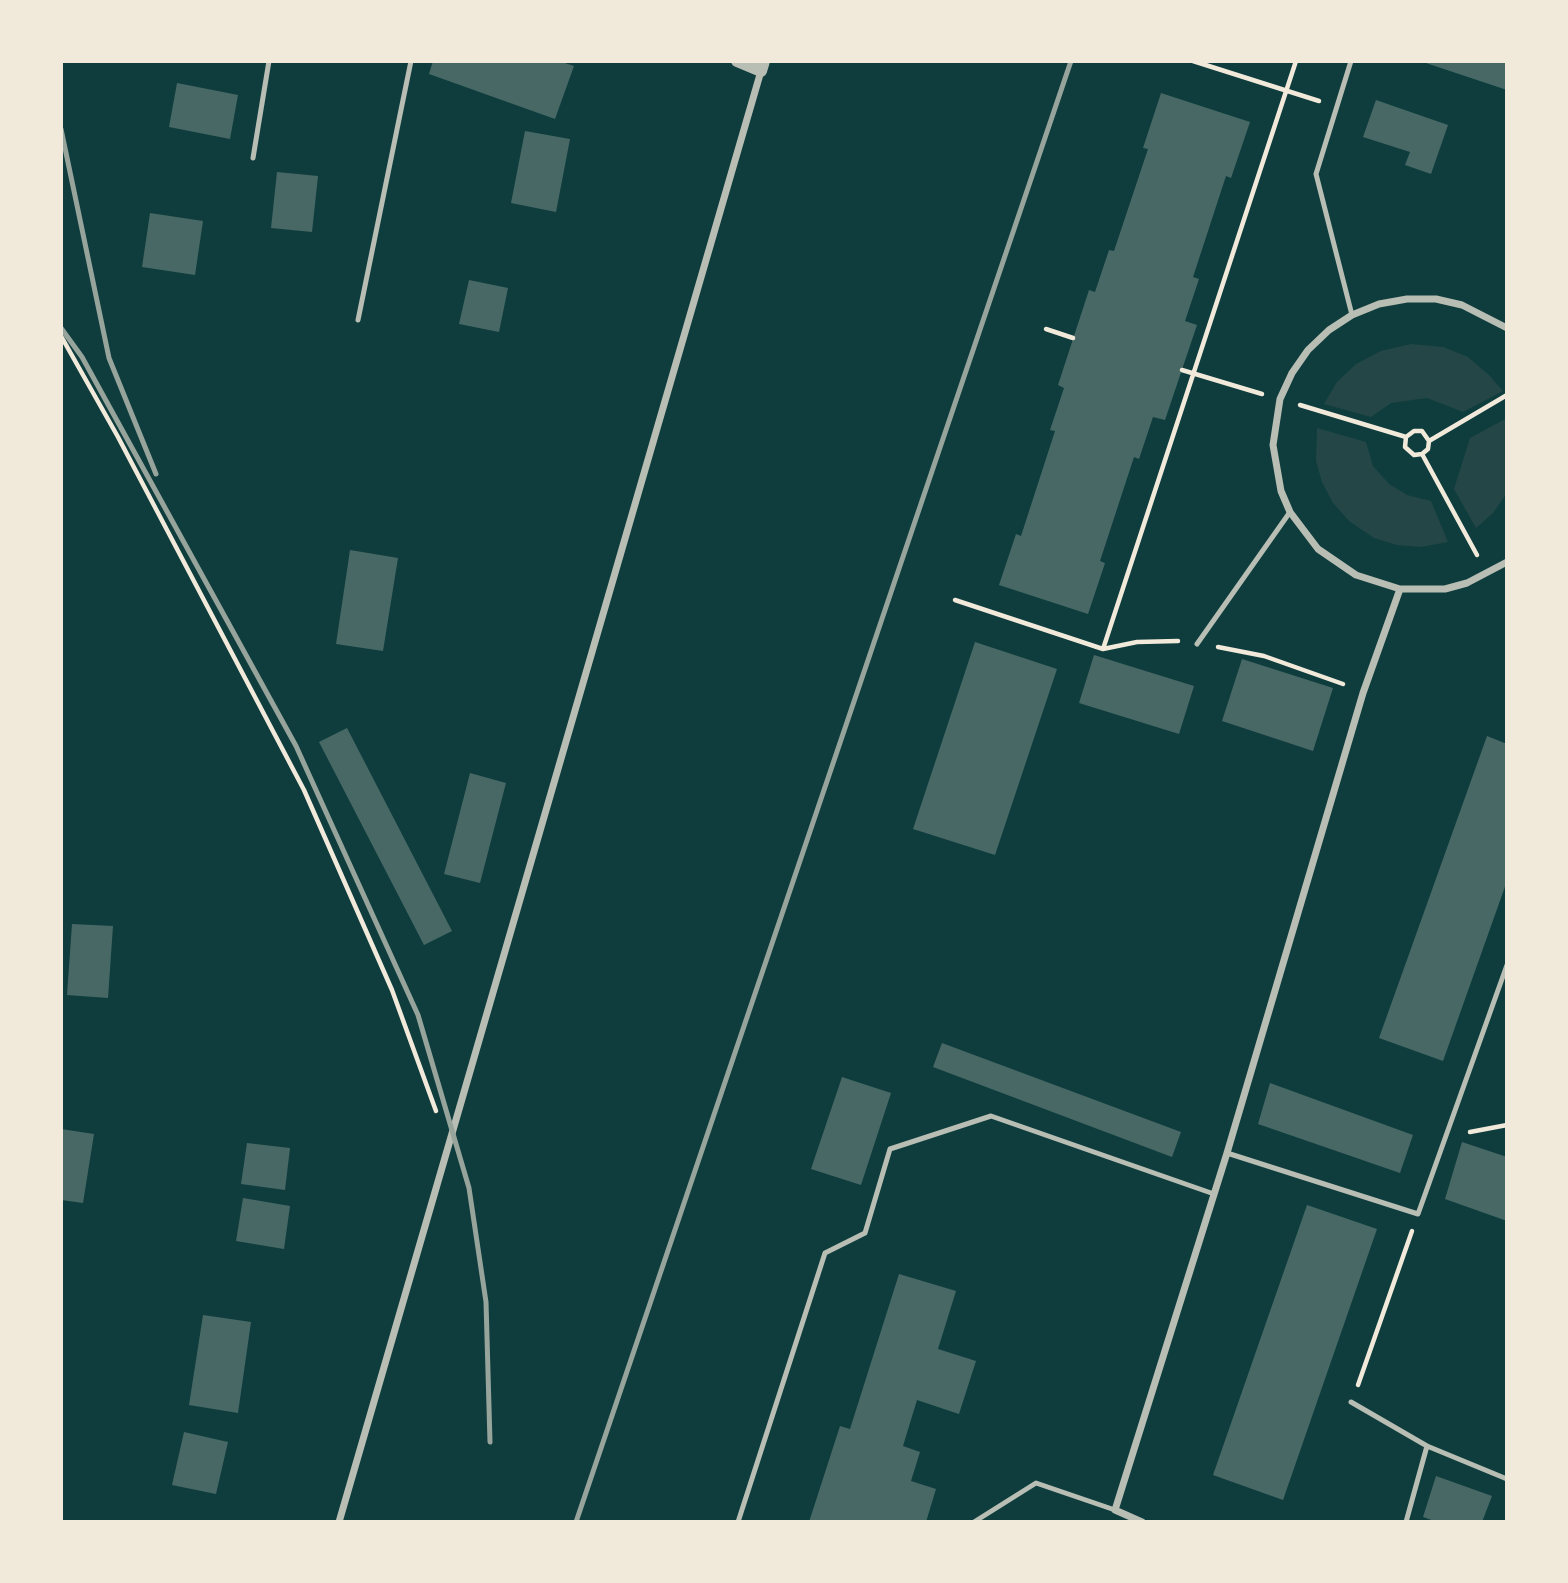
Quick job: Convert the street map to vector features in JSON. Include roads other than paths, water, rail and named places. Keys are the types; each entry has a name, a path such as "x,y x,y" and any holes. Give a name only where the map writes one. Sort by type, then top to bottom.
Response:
{"street":[{"path":"340,1522 762,66 737,61"},
{"path":"1507,328 1462,305 1436,299 1398,301 1352,315 1329,330 1308,350 1292,373 1280,399 1273,445 1281,491 1290,512 1318,549 1336,564 1356,575 1399,589 1445,589 1488,573 1507,562"},
{"path":"1142,1522 1115,1510 1227,1153 1363,693 1399,589"}],"lane":[{"path":"253,158 269,61"},
{"path":"358,320 411,61"},
{"path":"1352,61 1316,174 1352,315"},
{"path":"1197,644 1290,512"},
{"path":"1227,1153 1418,1214 1507,965"},
{"path":"738,1522 825,1254 865,1233 890,1149 991,1116 1214,1194"},
{"path":"1351,1402 1427,1446 1507,1479"},
{"path":"1406,1522 1427,1446"},
{"path":"974,1522 1036,1483 1115,1510"}],"railway":[{"path":"576,1522 1071,61"},
{"path":"61,129 109,358 156,474"},
{"path":"61,328 82,357 296,746 418,1015 469,1188 486,1302 490,1442"}]}
